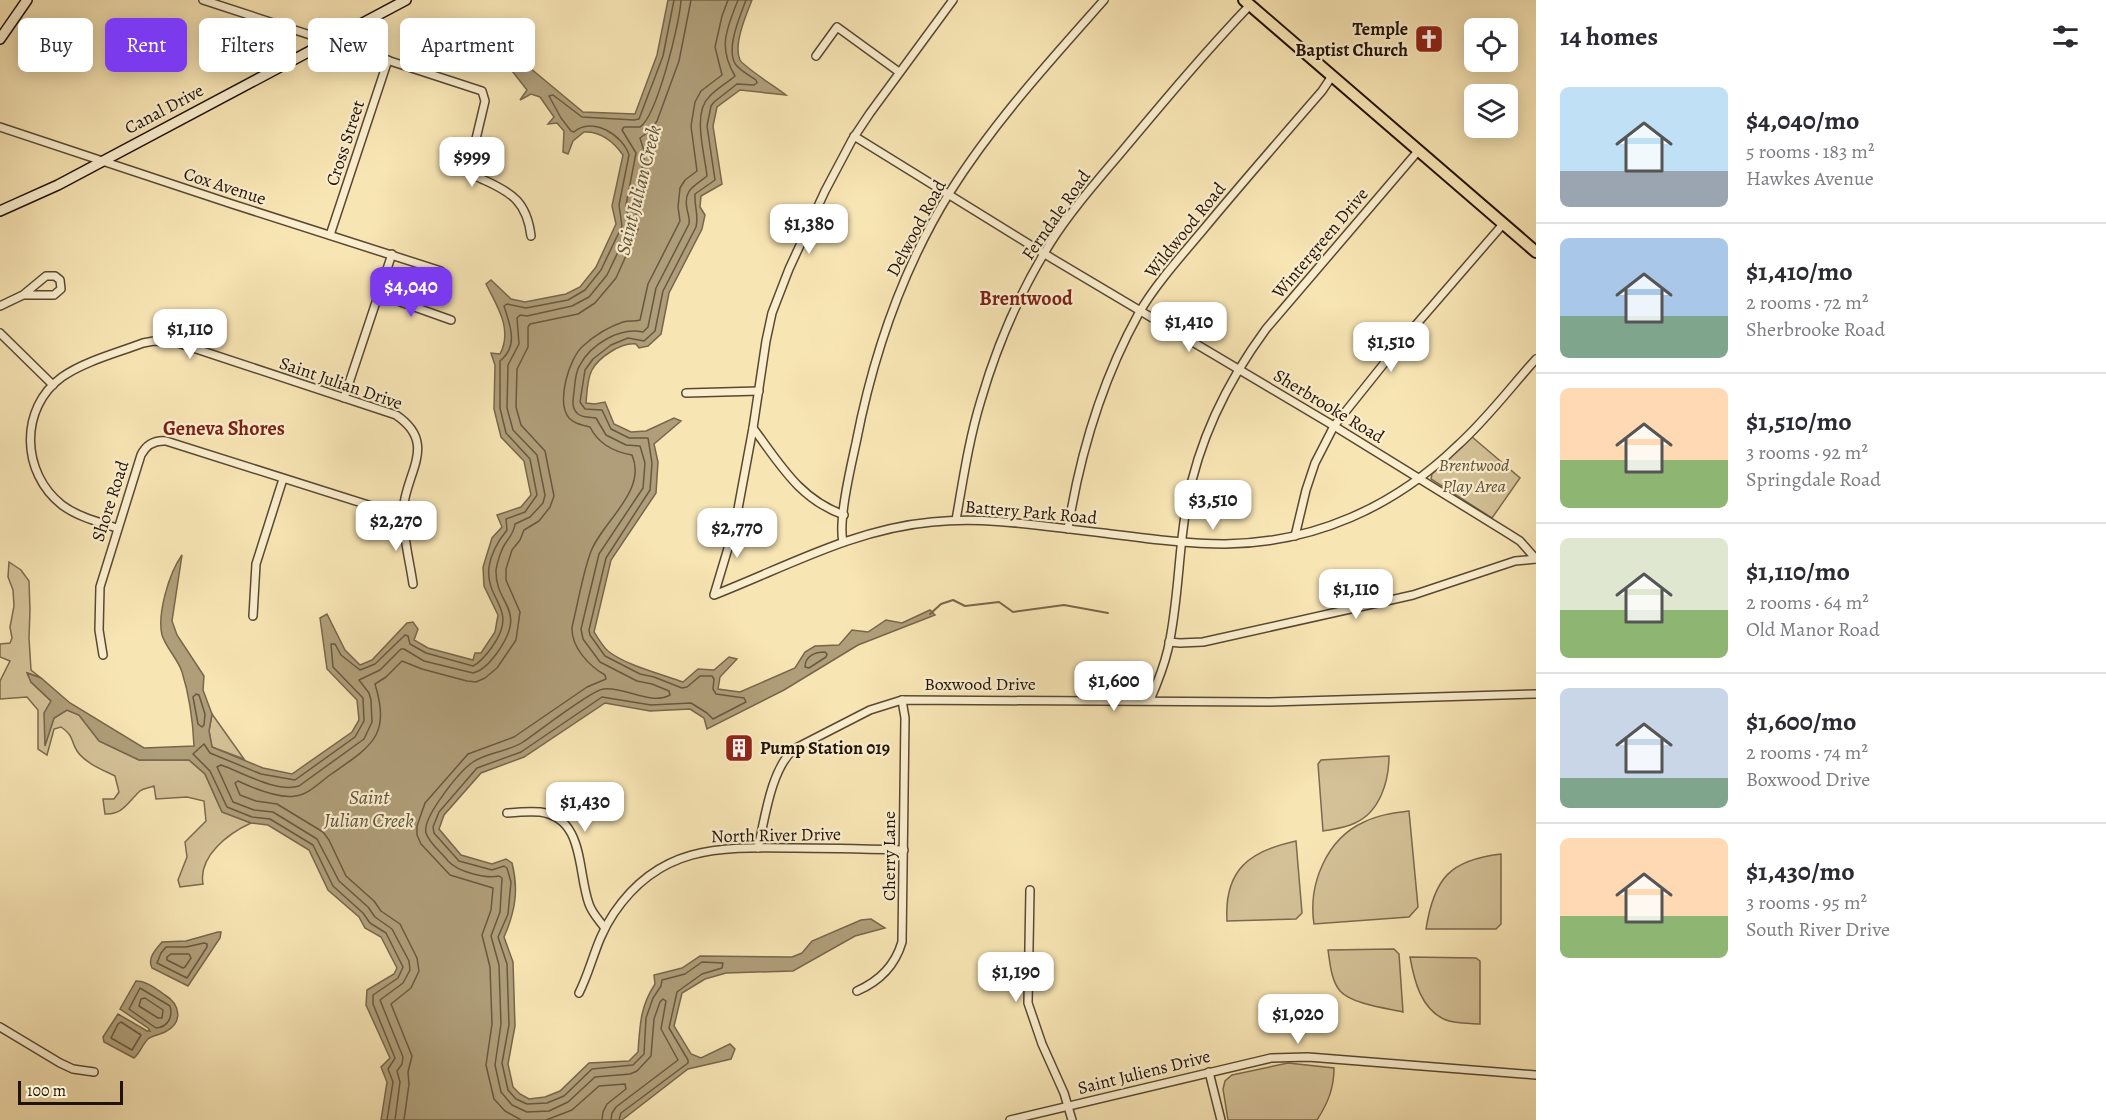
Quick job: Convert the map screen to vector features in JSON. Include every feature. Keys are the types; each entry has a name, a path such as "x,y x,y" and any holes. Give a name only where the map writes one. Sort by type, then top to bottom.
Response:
{"main road":[{"path":"0,39 27,0"},
{"name":"Canal Drive","path":"371,18 406,0"},
{"path":"1247,2 1536,252"},
{"name":"Canal Drive","path":"0,211 58,185 308,51"}],"street":[{"path":"203,0 308,33"},
{"path":"843,542 841,529 844,515 808,496 783,468 753,428 766,341 776,301 825,191 854,136 953,0"},
{"name":"Delwood Road","path":"844,515 862,410 871,376 886,330 914,261 949,194 997,125 1104,0"},
{"name":"Ferndale Road","path":"956,520 981,399 1015,310 1045,254 1070,214 1247,2"},
{"path":"816,56 837,27 899,72"},
{"path":"388,60 482,91 485,98 469,164 471,172 506,191 519,201 529,222 531,236"},
{"name":"Cross Street","path":"330,235 384,72"},
{"name":"Wildwood Road","path":"1068,529 1081,464 1097,408 1111,369 1140,311 1188,247 1322,91 1332,75"},
{"name":"Cox Avenue","path":"0,127 441,271"},
{"name":"Sherbrooke Road","path":"854,136 1045,254 1420,478 1514,537 1536,559"},
{"name":"Wintergreen Drive","path":"1150,700 1163,667 1169,642 1186,504 1199,454 1218,408 1239,369 1266,329 1419,150"},
{"path":"1295,536 1315,463 1334,426 1389,356 1504,223"},
{"path":"344,398 392,254"},
{"path":"0,306 23,295 46,276 56,276 60,280 61,289 54,295 23,295"},
{"path":"378,294 451,320"},
{"path":"0,333 53,385"},
{"name":"Saint Julian Drive","path":"117,528 64,506 47,490 35,469 31,452 31,427 36,410 44,396 53,385 72,372 143,343 167,341 396,415 413,431 418,446 418,458 404,501 403,516 413,584"},
{"name":"Battery Park Road","path":"753,428 735,525 714,595 843,542 882,529 956,520 1026,523 1181,541 1228,544 1295,536 1350,518 1395,496 1420,478 1470,434 1536,359"},
{"path":"686,393 759,392"},
{"name":"Shore Road","path":"103,655 99,630 100,587 141,455 146,447 155,442 166,441 403,516"},
{"path":"253,616 256,564 283,479"},
{"path":"1169,642 1203,642 1254,631 1413,595 1515,561 1536,559"},
{"name":"Boxwood Drive","path":"758,848 779,767 787,755 794,749 870,710 902,700 1269,702 1536,694"},
{"name":"Cherry Lane","path":"857,991 882,977 895,960 903,931 905,718 902,700"},
{"path":"507,813 540,812 560,819 566,825 575,840 589,905 604,927"},
{"name":"North River Drive","path":"579,993 587,977 604,927 628,894 652,873 680,858 711,850 758,848 904,850"},
{"path":"1030,890 1028,1003 1042,1044 1064,1093 1072,1120"},
{"path":"0,1027 60,1063 73,1069 94,1072"},
{"name":"Saint Juliens Drive","path":"1010,1120 1271,1058 1308,1057 1536,1075"},
{"path":"1209,1072 1221,1120"}],"green space":[{"name":"Brentwood Play Area","path":"1471,436 1520,478 1492,518 1431,479 1432,474"},
{"path":"9,562 21,570 29,581 31,670 41,678 28,673 31,682 51,701 45,744 54,718 67,710 79,715 99,741 139,760 189,760 205,774 222,812 251,823 225,839 210,855 205,864 203,884 180,887 178,880 187,857 185,842 206,821 204,801 187,797 156,799 154,786 140,791 121,810 105,814 103,799 114,799 119,792 115,776 85,759 77,751 68,733 61,727 54,729 47,755 38,749 38,710 27,697 0,699 0,681 10,661 0,657 0,644 10,643 12,638 10,627 14,606 13,590 8,577"},
{"path":"212,714 244,759 212,747 209,731"},
{"path":"1389,756 1385,785 1377,804 1371,811 1351,825 1323,831 1318,764 1321,760"},
{"path":"1409,811 1418,907 1409,917 1314,924 1314,894 1317,879 1322,865 1339,840 1369,820"},
{"path":"1296,841 1302,913 1296,919 1227,921 1230,888 1235,876 1243,866 1253,857 1265,851"},
{"path":"1501,854 1501,924 1496,929 1426,929 1434,897 1447,875 1469,861"},
{"path":"1394,949 1399,954 1403,1012 1352,999 1337,987 1330,966 1328,950"},
{"path":"1410,957 1476,958 1480,961 1480,1024 1446,1020 1430,1009 1420,993"},
{"path":"1288,1063 1334,1068 1330,1095 1317,1120 1228,1120 1223,1089 1225,1081 1232,1075"}],"water":[{"name":"Saint Julian Creek","path":"668,0 752,0 739,38 740,60 786,95 740,90 717,107 713,126 722,184 701,196 700,207 705,215 702,229 669,293 661,334 648,346 639,348 636,344 630,344 611,352 595,365 590,374 586,403 605,402 614,424 631,432 646,431 674,418 681,421 654,444 658,462 656,493 611,560 594,632 604,647 615,656 633,665 683,682 698,669 714,670 729,657 737,659 720,677 718,689 740,692 795,668 805,652 815,646 839,645 852,630 868,632 886,620 902,623 930,610 935,615 858,645 784,690 707,729 704,718 690,709 650,711 605,703 524,757 481,773 444,815 439,829 461,855 492,864 506,859 512,863 515,901 504,937 513,962 515,1026 508,1064 513,1087 529,1099 545,1097 560,1091 589,1063 629,1061 638,1052 642,1017 646,1001 655,984 654,975 682,968 700,956 792,957 802,953 812,941 861,920 871,919 885,928 855,936 793,971 726,973 705,979 682,993 674,1026 691,1054 701,1058 730,1044 735,1049 731,1059 688,1069 622,1120 381,1120 387,1082 381,1067 390,1058 366,1005 367,990 394,974 397,968 381,937 365,928 359,917 328,890 309,850 268,825 251,823 222,812 205,774 189,760 139,760 99,741 79,715 67,710 54,718 45,746 44,713 51,701 31,682 27,673 41,678 70,703 144,748 194,746 184,681 180,667 164,640 161,626 165,594 182,555 172,621 177,635 204,676 203,690 212,714 209,731 212,747 263,768 292,774 352,732 359,720 357,700 327,669 320,618 327,614 345,650 360,665 372,660 407,623 413,622 418,629 414,640 428,648 473,660 475,653 481,653 495,632 498,615 484,586 483,567 492,538 502,527 497,515 521,507 531,495 524,461 501,437 494,409 495,365 491,353 500,354 505,336 499,309 486,284 491,280 511,299 525,302 566,294 580,287 596,267 616,224 612,206 623,155 606,138 590,132 584,132 573,141 568,154 563,152 564,131 557,123 548,124 554,117 540,97 531,94 520,100 527,90 513,72 535,72 583,112 635,114 657,55"},
{"path":"221,932 220,938 188,986 152,968 151,957 162,942 186,941"},
{"path":"136,981 144,982 170,999 178,1014 171,1028 148,1039 134,1058 104,1042 103,1037 118,1014 150,1031 120,1009"}],"waterway":[{"path":"930,614 941,604 953,600 965,606 999,602 1013,612 1064,605 1108,613"}],"place":[{"name":"Temple Baptist Church","path":"1429,39"},
{"name":"Pump Station 019","path":"739,748"}],"district":[{"name":"Brentwood","path":"1026,298"},
{"name":"Geneva Shores","path":"224,428"}]}
